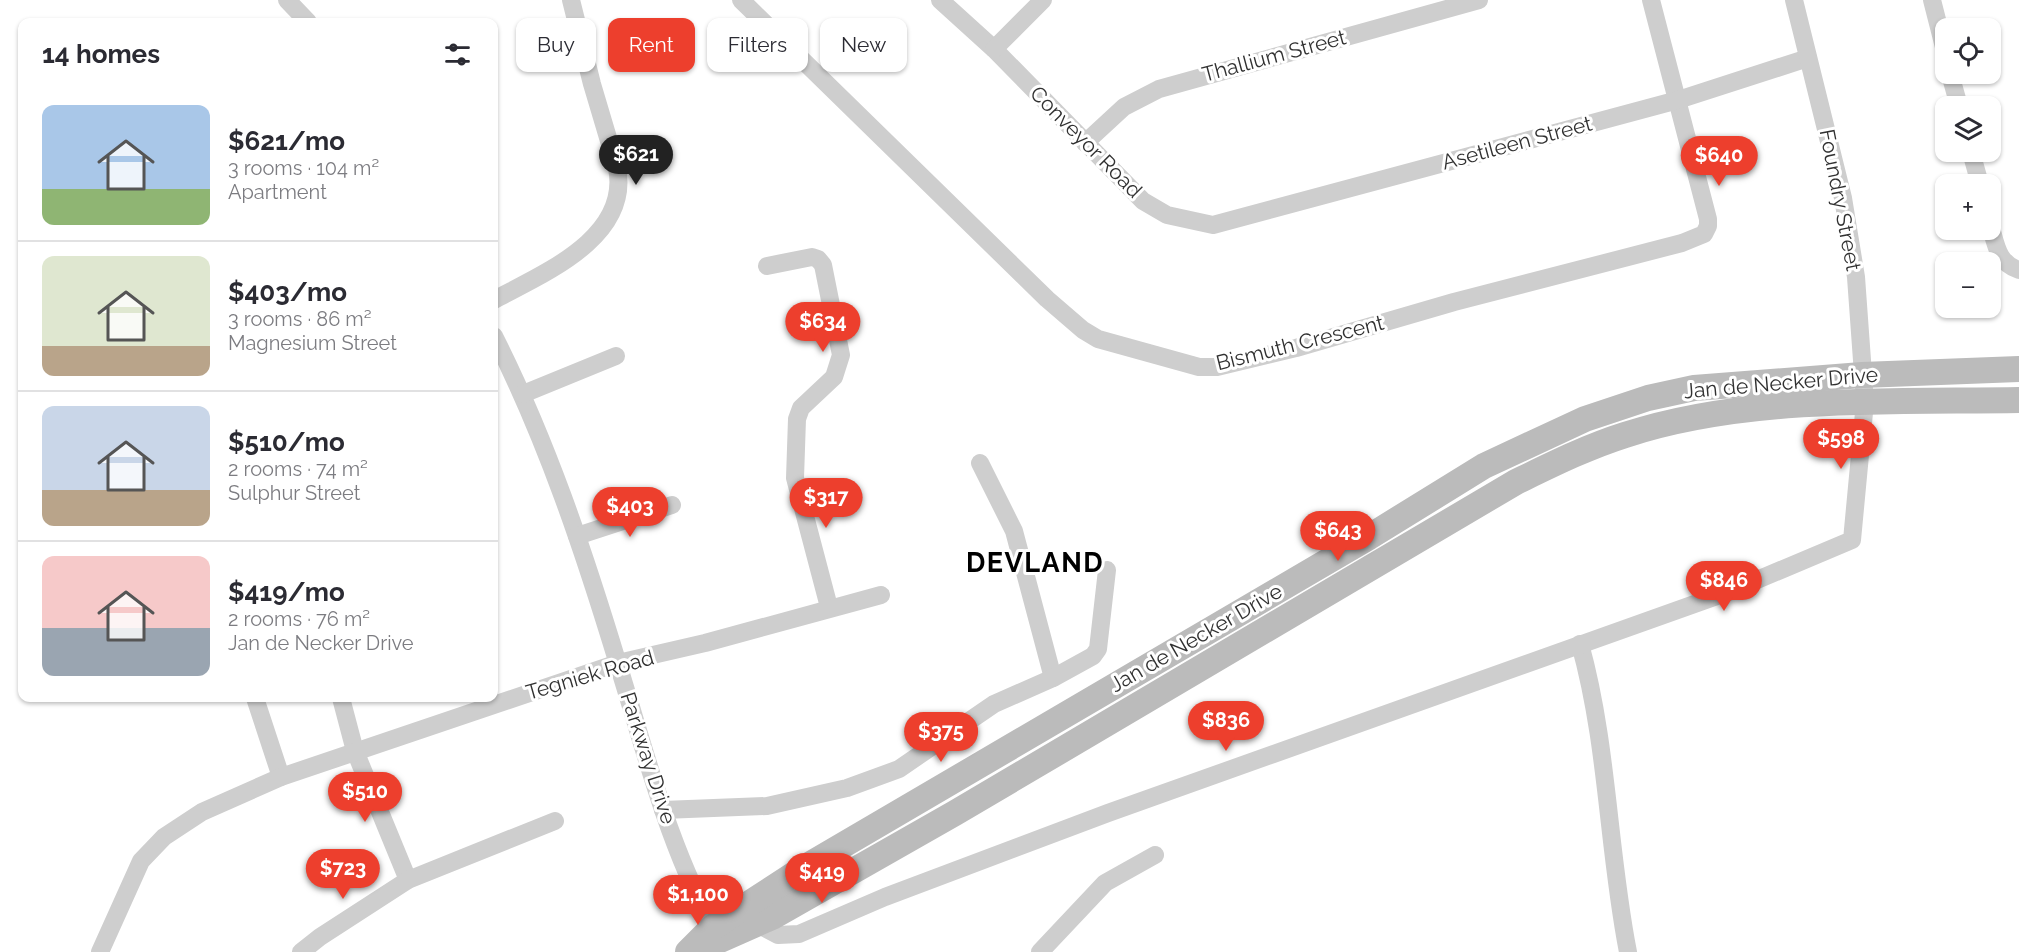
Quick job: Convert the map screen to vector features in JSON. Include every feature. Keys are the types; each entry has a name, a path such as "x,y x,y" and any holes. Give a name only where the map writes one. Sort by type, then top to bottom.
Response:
{"main road":[{"name":"Jan de Necker Drive","path":"688,952 717,934 804,868 1359,543 1484,466 1585,419 1648,398 1694,388 1862,375 2019,369"},
{"name":"Jan de Necker Drive","path":"717,934 757,924 1065,749 1516,482 1552,464 1625,435 1661,425 1736,411 1865,402 2019,400"}],"street":[{"path":"287,0 304,18"},
{"path":"498,298 581,250 605,222 615,202 619,179 617,168 592,84 571,0"},
{"name":"Bismuth Crescent","path":"741,0 1024,276 1083,330 1098,339 1199,367 1217,367 1296,348 1454,302 1671,246 1704,234 1708,219 1678,100"},
{"name":"Conveyor Road","path":"940,0 994,49 1143,201 1167,215 1199,224 1223,223"},
{"path":"994,49 1043,0"},
{"name":"Thallium Street","path":"1085,142 1124,107 1159,89 1479,0"},
{"path":"1651,0 1678,100"},
{"name":"Foundry Street","path":"1580,644 1731,591 1852,540 1865,402 1851,237 1794,0"},
{"path":"1932,0 1937,18"},
{"name":"Asetileen Street","path":"1223,223 1678,100 1808,58"},
{"path":"1995,240 2002,260 2019,270"},
{"path":"767,266 812,257 818,259 823,265 842,355 834,376 801,408 797,419 795,478 829,608"},
{"name":"Parkway Drive","path":"498,344 523,394 577,536 663,810 698,901 717,934"},
{"path":"523,394 616,356"},
{"path":"981,463 1014,531 1053,678"},
{"path":"577,536 672,506"},
{"path":"663,810 767,806 847,788 899,769 994,704 1053,678 1093,656 1098,649 1107,570"},
{"name":"Tegniek Road","path":"100,952 141,861 156,843 202,812 281,777 618,663 705,643 881,595"},
{"path":"757,924 778,935 799,934 885,897 1108,813 1580,644 1586,666 1608,800 1628,952"},
{"path":"256,702 281,777"},
{"path":"343,702 355,752 408,880"},
{"path":"301,952 320,937 408,880 555,821"},
{"path":"1040,952 1105,883 1155,855"}],"district":[{"name":"DEVLAND","path":"1035,563"}]}
